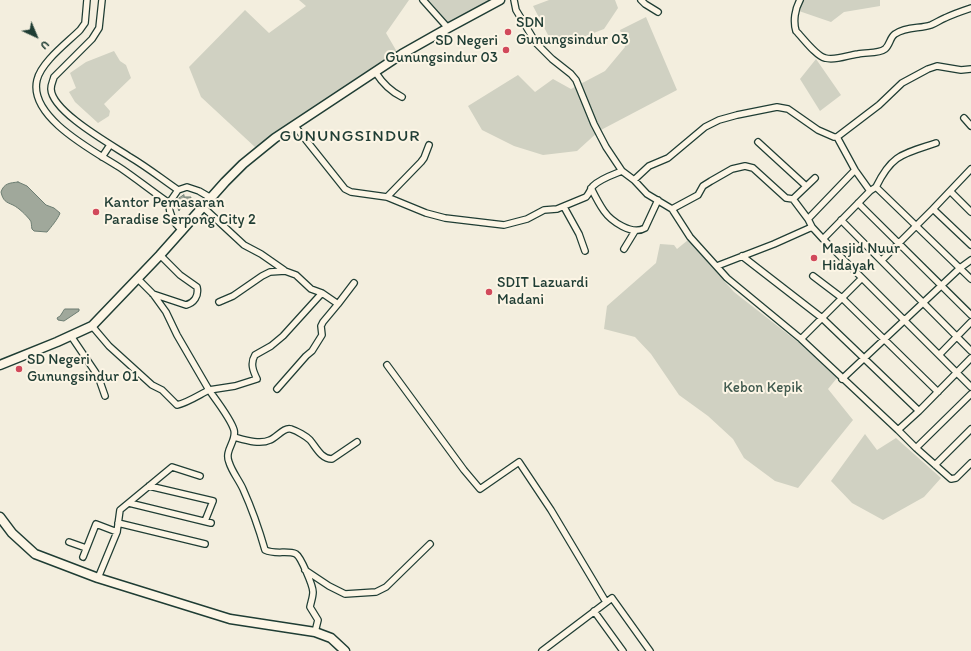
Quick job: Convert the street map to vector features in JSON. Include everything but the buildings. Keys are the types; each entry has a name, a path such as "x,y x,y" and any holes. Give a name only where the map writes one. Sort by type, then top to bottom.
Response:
{"main road":[{"path":"0,365 92,326 138,279 225,182 243,164 275,138 376,73 402,54 500,0"},
{"path":"0,517 12,533 35,554 98,578 230,619 315,632 331,638 345,651"}],"street":[{"path":"87,0 85,23 42,69 37,79 37,97 44,110 67,134 123,170 169,203"},
{"path":"102,0 99,28 92,39 54,77 51,88 56,101 76,122 131,157 178,190"},
{"path":"423,0 448,28"},
{"path":"514,0 516,10 536,43 576,80 594,124 606,147 622,171 634,180 647,194 672,210 690,237 727,278 801,339 842,379 951,479 956,478 971,463"},
{"path":"641,0 644,4 658,12"},
{"path":"800,0 795,14 796,31 813,49 826,59 883,50 887,47 891,38 895,34 913,27 930,25 971,8"},
{"path":"634,180 649,166 668,158 705,127 719,120 777,106 788,109 818,130 837,137 879,105 902,83 928,68 937,66 961,70 971,69"},
{"path":"376,73 391,91 402,97"},
{"path":"964,118 971,126"},
{"path":"294,125 345,189 351,192 387,197 426,213 445,218 504,225 527,219 544,210 564,207 586,197 591,188 598,182 622,171"},
{"path":"837,137 855,170 870,191"},
{"path":"758,142 806,186"},
{"path":"823,239 870,191 876,187 883,173 893,160 911,151 936,143"},
{"path":"102,157 110,144"},
{"path":"387,197 421,162 429,145"},
{"path":"672,210 698,195 703,186 732,170 745,166 753,168 786,198 793,199 812,227 823,239 971,387"},
{"path":"808,219 855,170"},
{"path":"882,260 898,242 970,172"},
{"path":"793,199 815,178"},
{"path":"182,230 175,224 169,213 169,203 178,190 187,187 199,191 211,198"},
{"path":"876,187 971,279"},
{"path":"591,188 605,212 625,229 635,231 645,228 658,200"},
{"path":"950,191 971,212"},
{"path":"858,203 971,315"},
{"path":"203,207 244,245 261,254 280,268 296,275 311,289 322,293 338,304"},
{"path":"564,207 579,234 585,251"},
{"path":"933,209 971,245"},
{"path":"841,220 971,351"},
{"path":"717,266 774,244 812,227"},
{"path":"624,249 635,231"},
{"path":"153,294 186,305 190,304 196,298 198,291 197,287 180,275 160,255"},
{"path":"742,256 822,318 919,411"},
{"path":"842,379 883,339 960,268 971,260"},
{"path":"220,302 233,296 270,272 285,270"},
{"path":"813,276 842,298 938,392"},
{"path":"801,339 862,278"},
{"path":"138,279 153,294 166,312 177,335 209,390 229,419 234,430 234,437 227,454 228,461 242,486 254,514 265,550 270,553 296,554 300,557 304,570 312,586 313,592 310,607 318,620 315,632"},
{"path":"277,389 312,351 322,335 321,326 323,322 354,283"},
{"path":"92,326 109,346 152,385 162,390 177,405 183,404 209,390 235,386 253,379 257,379 252,364 254,355 271,346 283,336 322,293"},
{"path":"939,355 971,322"},
{"path":"71,336 98,376 105,396"},
{"path":"898,430 919,411 971,358"},
{"path":"387,365 464,470 480,489 519,462 606,602"},
{"path":"916,448 971,394"},
{"path":"234,437 251,441 267,442 286,429 291,429 308,439 322,456 329,459 332,459 357,442"},
{"path":"935,465 971,429"},
{"path":"98,578 117,532 120,510 172,467 200,476"},
{"path":"129,503 208,522 213,501 149,486"},
{"path":"118,523 205,544"},
{"path":"83,557 96,524 117,532"},
{"path":"69,542 86,548"},
{"path":"304,570 345,594 376,592 386,587 430,544"},
{"path":"542,651 612,598 650,651"},
{"path":"594,611 623,651"}],"green space":[{"path":"299,0 409,0 386,33 400,57 256,148 201,97 189,67 245,10 269,33 306,6"},
{"path":"419,0 503,0 446,30"},
{"path":"549,0 615,0 618,8 604,29 570,42 548,35 533,6"},
{"path":"801,0 880,0 880,6 844,12 831,22 796,10"},
{"path":"646,17 677,90 599,131 577,151 543,155 514,146 482,130 468,106 518,75 535,92 553,79 571,89 605,71 625,47 620,30"},
{"path":"114,51 120,61 126,65 131,78 104,104 110,111 109,116 98,123 75,102 69,92 76,88 70,73 86,62"},
{"path":"816,59 841,95 820,111 800,79"},
{"name":"Kebon Kepik","path":"688,240 734,292 798,342 837,378 828,389 853,420 798,488 775,481 744,458 733,439 708,416 679,395 651,354 635,337 604,329 607,306 656,263 660,244 674,245 677,249"},
{"path":"865,434 877,450 896,438 941,478 924,497 883,520 852,503 831,481"}],"shaded area":[{"path":"18,182 27,186 46,205 54,208 60,213 47,232 34,231 32,229 31,221 18,208 5,201 1,192 4,187 10,183"},
{"path":"184,195 184,197 191,197 191,199 182,205 179,211 177,206 175,207 178,199"},
{"path":"65,309 79,309 79,311 64,321 58,320 57,318"}],"place":[{"name":"SDN Gunungsindur 03","path":"508,32"},
{"name":"SD Negeri Gunungsindur 03","path":"506,50"},
{"name":"Kantor Pemasaran Paradise Serpong City 2","path":"96,212"},
{"name":"Masjid Nuur Hidayah","path":"814,258"},
{"name":"SDIT Lazuardi Madani","path":"489,292"},
{"name":"SD Negeri Gunungsindur 01","path":"19,369"}],"district":[{"name":"GUNUNGSINDUR","path":"350,137"}]}
